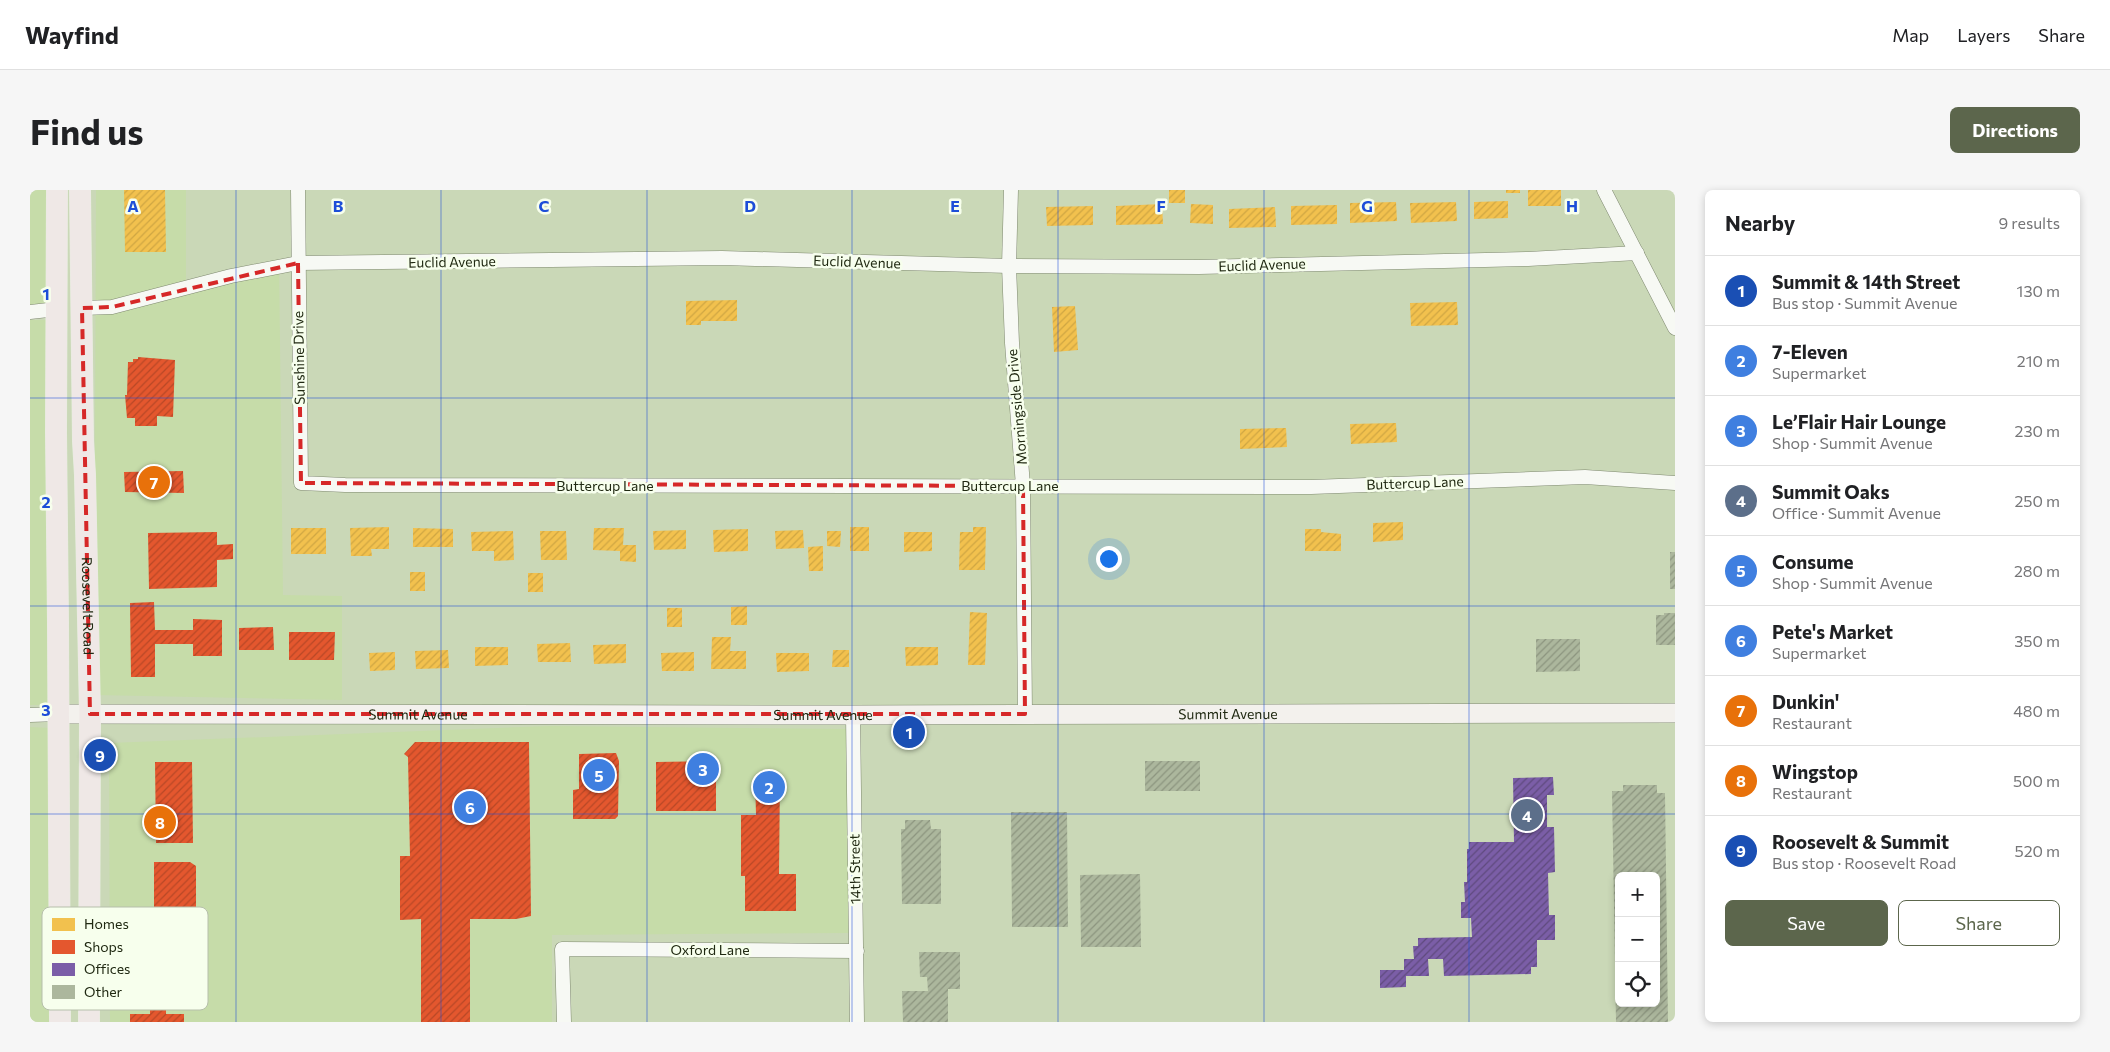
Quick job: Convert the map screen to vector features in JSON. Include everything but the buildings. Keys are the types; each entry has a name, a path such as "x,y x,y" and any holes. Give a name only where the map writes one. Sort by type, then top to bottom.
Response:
{"main road":[{"path":"58,190 56,561 60,907"},
{"name":"Roosevelt Road","path":"80,190 83,441 90,714 89,907"},
{"name":"Summit Avenue","path":"59,714 1675,713"}],"street":[{"name":"Sunshine Drive","path":"298,190 301,483 344,485"},
{"name":"Morningside Drive","path":"1011,190 1009,266 1012,342 1024,486 1025,714"},
{"path":"1604,190 1675,328"},
{"name":"Euclid Avenue","path":"82,308 112,307 231,276 298,263 722,258 1009,266 1199,267 1528,259 1637,253"},
{"path":"30,312 56,310"},
{"name":"Buttercup Lane","path":"344,485 1311,487 1585,477 1675,483"},
{"name":"Summit Avenue","path":"30,714 59,714"},
{"name":"14th Street","path":"853,715 857,1022"},
{"name":"Oxford Lane","path":"564,1022 562,949 857,951"}],"highlighted area":[{"path":"298,263 301,483 1023,486 1025,714 90,714 82,308 112,307"}],"shaded area":[{"path":"30,190 48,190 50,305 30,305"},
{"path":"96,190 186,190 186,281 279,259 283,595 342,596 342,700 94,695"},
{"path":"30,320 48,320 50,705 30,705"},
{"path":"550,726 846,729 850,933 552,935 552,1022 110,1022 110,1010 208,1010 208,907 110,907 109,743"},
{"path":"30,727 51,728 53,907 42,907 42,1010 55,1010 55,1022 30,1022"}],"place":[{"name":"Dunkin'","path":"154,482"},
{"name":"Summit & 14th Street","path":"909,732"},
{"name":"Roosevelt & Summit","path":"100,755"},
{"name":"Le’Flair Hair Lounge","path":"703,769"},
{"name":"Consume","path":"599,775"},
{"name":"7-Eleven","path":"769,787"},
{"name":"Pete's Market","path":"470,807"},
{"name":"Summit Oaks","path":"1527,815"},
{"name":"Wingstop","path":"160,822"}]}
